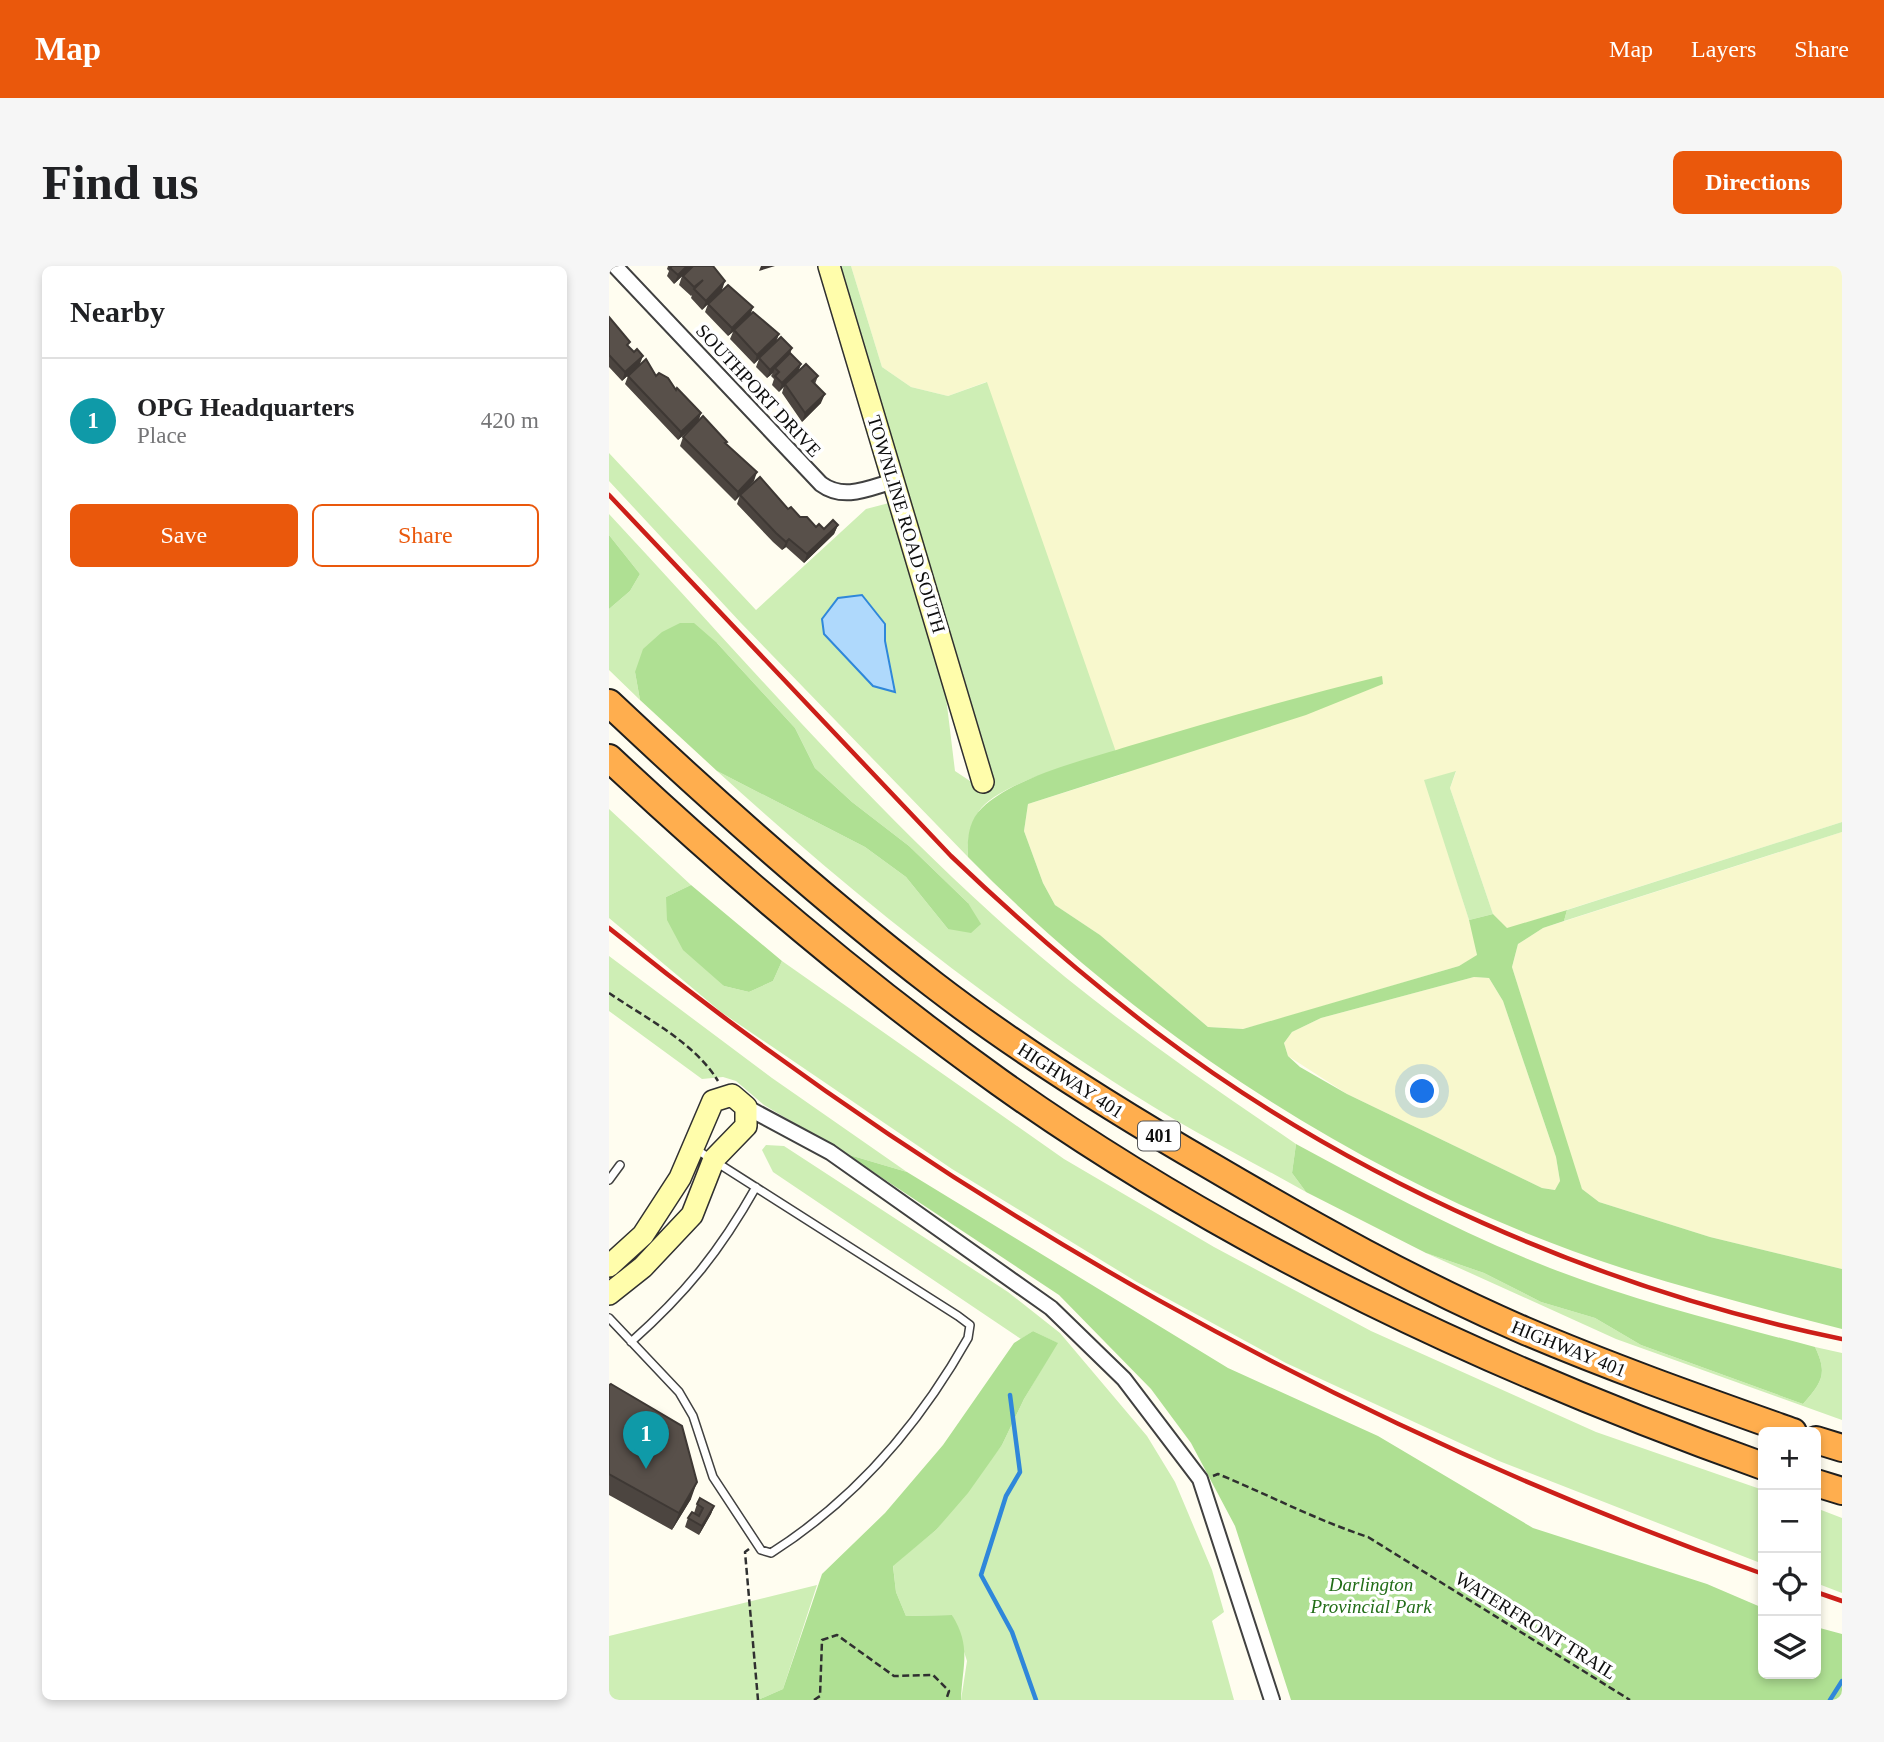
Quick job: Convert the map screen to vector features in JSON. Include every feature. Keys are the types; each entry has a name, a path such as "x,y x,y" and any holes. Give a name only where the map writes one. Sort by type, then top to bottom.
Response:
{"highway":[{"name":"HIGHWAY 401","path":"609,703 715,803 924,978 1018,1046 1137,1124 1313,1227 1415,1280 1549,1340 1677,1391 1779,1427"},
{"name":"HIGHWAY 401","path":"609,758 713,855 849,967 999,1082 1145,1176 1317,1274 1426,1328 1661,1430 1758,1464"},
{"path":"1821,1442 1842,1448"},
{"path":"1821,1485 1842,1491"}],"street":[{"name":"SOUTHPORT DRIVE","path":"615,266 821,484 840,494 894,481"},
{"name":"TOWNLINE ROAD SOUTH","path":"829,266 983,782"},
{"path":"609,1266 643,1235 680,1178 713,1101 732,1095 746,1107 830,1152 1051,1308 1124,1379 1200,1479 1272,1700"},
{"path":"609,1294 643,1267 692,1215 714,1159 746,1126 746,1107"}],"lane":[{"path":"609,1318 679,1392 693,1416 713,1477 761,1550 771,1553 837,1505 872,1472 919,1417 968,1338 969,1325 693,1148"},
{"path":"609,1180 620,1165"},
{"path":"631,1342 677,1301 709,1262 757,1187"}],"path":[{"path":"609,993 704,1061 726,1097"},
{"name":"WATERFRONT TRAIL","path":"1200,1479 1218,1475 1257,1490 1320,1522 1368,1537 1630,1700"},
{"path":"756,1542 745,1552 758,1700"},
{"path":"814,1700 820,1696 822,1640 837,1635 894,1676 933,1675 949,1691 946,1700"}],"green space":[{"path":"839,266 851,266 882,367 911,387 948,396 987,382 1116,752 1042,774 989,801 979,811 971,828 968,857 741,623 609,481 609,453 756,610 866,509 889,503 946,697 955,771 973,783"},
{"path":"851,266 1842,266 1842,822 1507,929 1493,914 1450,788 1456,772 1425,780 1475,939 1477,956 1459,966 1243,1029 1208,1027 1100,935 1055,905 1043,883 1024,831 1028,804 1123,774 986,382 948,396 911,387 882,367"},
{"path":"609,514 797,719 942,868 993,915 1102,1007 1296,1144 1292,1173 1306,1192 1172,1118 1111,1080 993,999 879,911 717,771 865,847 906,877 948,929 968,903 909,846 852,802 815,768 795,728 717,643 635,672 640,700 609,670 609,609 630,591 640,574 609,535"},
{"path":"609,535 640,574 630,591 609,609"},
{"path":"680,623 694,623 717,643 795,728 815,768 852,802 909,846 968,903 981,924 971,933 948,929 906,877 865,847 717,771 640,700 635,672 643,649 662,632"},
{"path":"1382,676 1383,684 1306,715 1028,804 1024,831 1043,883 1055,905 1100,935 1208,1027 1243,1029 1459,966 1477,955 1469,920 1493,914 1507,928 1567,910 1564,921 1543,928 1518,944 1512,967 1582,1189 1599,1202 1710,1237 1842,1269 1842,1329 1622,1268 1531,1235 1441,1196 1355,1151 1271,1102 1190,1047 1112,988 1038,924 968,857 969,831 977,813 996,797 1032,778 1160,737","holes":["1474,977 1489,978 1503,1001 1556,1157 1560,1181 1555,1190 1542,1188 1347,1094 1300,1067 1288,1056 1284,1043 1292,1032 1321,1018"]},
{"path":"1456,771 1450,788 1493,914 1469,920 1424,780"},
{"path":"609,809 691,885 666,897 724,986 749,992 773,981 782,961 1064,1159 1214,1247 1371,1331 1596,1432 1758,1488 1758,1562 1499,1461 1286,1363 1137,1282 952,1169 721,1012 609,918"},
{"path":"1842,822 1842,832 1564,921 1567,910"},
{"path":"1842,832 1842,1269 1710,1237 1599,1202 1582,1189 1568,1150 1512,967 1518,944 1543,928"},
{"path":"691,885 782,961 773,981 749,992 724,986 683,950 667,920 666,897"},
{"path":"609,956 772,1078 907,1172 846,1154 764,1105 736,1081 723,1077 702,1079 609,1011"},
{"path":"1474,977 1489,978 1503,1001 1556,1157 1560,1181 1556,1190 1542,1188 1347,1094 1288,1056 1284,1043 1292,1032 1321,1018"},
{"path":"1296,1144 1453,1226 1550,1268 1715,1321 1815,1347 1822,1371 1819,1383 1803,1404 1641,1345 1595,1318 1541,1302 1484,1273 1426,1253 1306,1192 1292,1173"},
{"path":"766,1145 784,1146 1008,1292 1060,1333 1147,1436 1175,1482 1212,1570 1224,1612 1212,1621 1234,1700 961,1700 967,1661 952,1615 906,1616 896,1592 893,1565 936,1530 1002,1445 1024,1399 1057,1343 1033,1331 1021,1339 773,1172 762,1150"},
{"name":"Darlington Provincial Park","path":"846,1154 907,1172 1228,1368 1378,1436 1533,1528 1707,1584 1758,1606 1758,1679 1821,1679 1821,1628 1842,1634 1842,1700 1291,1700 1235,1526 1191,1443 1151,1389 1059,1295"},
{"path":"1426,1253 1484,1273 1541,1302 1595,1318 1641,1345 1803,1404 1815,1390 1821,1377 1821,1364 1815,1347 1842,1353 1842,1420 1616,1339"},
{"path":"1033,1331 1058,1343 1024,1399 1002,1445 968,1493 936,1530 893,1566 896,1592 906,1616 952,1615 958,1626 964,1647 961,1700 758,1700 783,1689 822,1574 885,1513 943,1445 1014,1343"},
{"path":"1821,1510 1842,1518 1842,1593 1821,1585"},
{"path":"817,1585 783,1689 758,1700 609,1700 609,1636"}],"water":[{"path":"862,595 885,624 885,641 895,692 873,686 824,634 822,619 838,598"}],"building":[{"path":"687,266 678,275 670,268"},
{"path":"693,266 713,266 725,281 706,301 694,289 703,280 694,287 683,276"},
{"path":"728,285 753,307 732,328 708,304"},
{"path":"753,312 779,334 757,355 734,330"},
{"path":"609,317 630,342 627,345 634,352 637,349 643,356 625,372 609,355"},
{"path":"781,337 792,348 770,370 759,358"},
{"path":"790,353 801,364 782,383 775,376 779,372 775,368"},
{"path":"646,359 656,376 659,373 668,378 676,390 677,388 701,413 681,432 628,376"},
{"path":"806,364 818,376 812,381 825,394 805,413 785,384"},
{"path":"703,416 727,442 725,443 757,472 738,492 683,437"},
{"path":"760,477 788,509 791,507 800,517 807,517 816,527 819,524 824,529 833,520 838,525 807,554 789,539 786,542 740,495"},
{"path":"611,1384 682,1426 697,1482 679,1513 609,1474"},
{"path":"700,1498 714,1506 702,1526 688,1518 692,1512 699,1516 703,1508 697,1504"}],"waterway":[{"path":"1010,1395 1020,1472 1006,1496 981,1575 1012,1632 1036,1700"},
{"path":"1830,1700 1842,1681"}],"railway":[{"path":"609,495 951,856 1103,990 1232,1086 1312,1136 1482,1223 1661,1291 1751,1318 1842,1339"},
{"path":"609,928 741,1030 876,1126 1016,1216 1159,1300 1305,1378 1455,1450 1607,1515 1758,1572"},
{"path":"1821,1594 1842,1601"}],"place":[{"name":"OPG Headquarters","path":"646,1469"}]}
